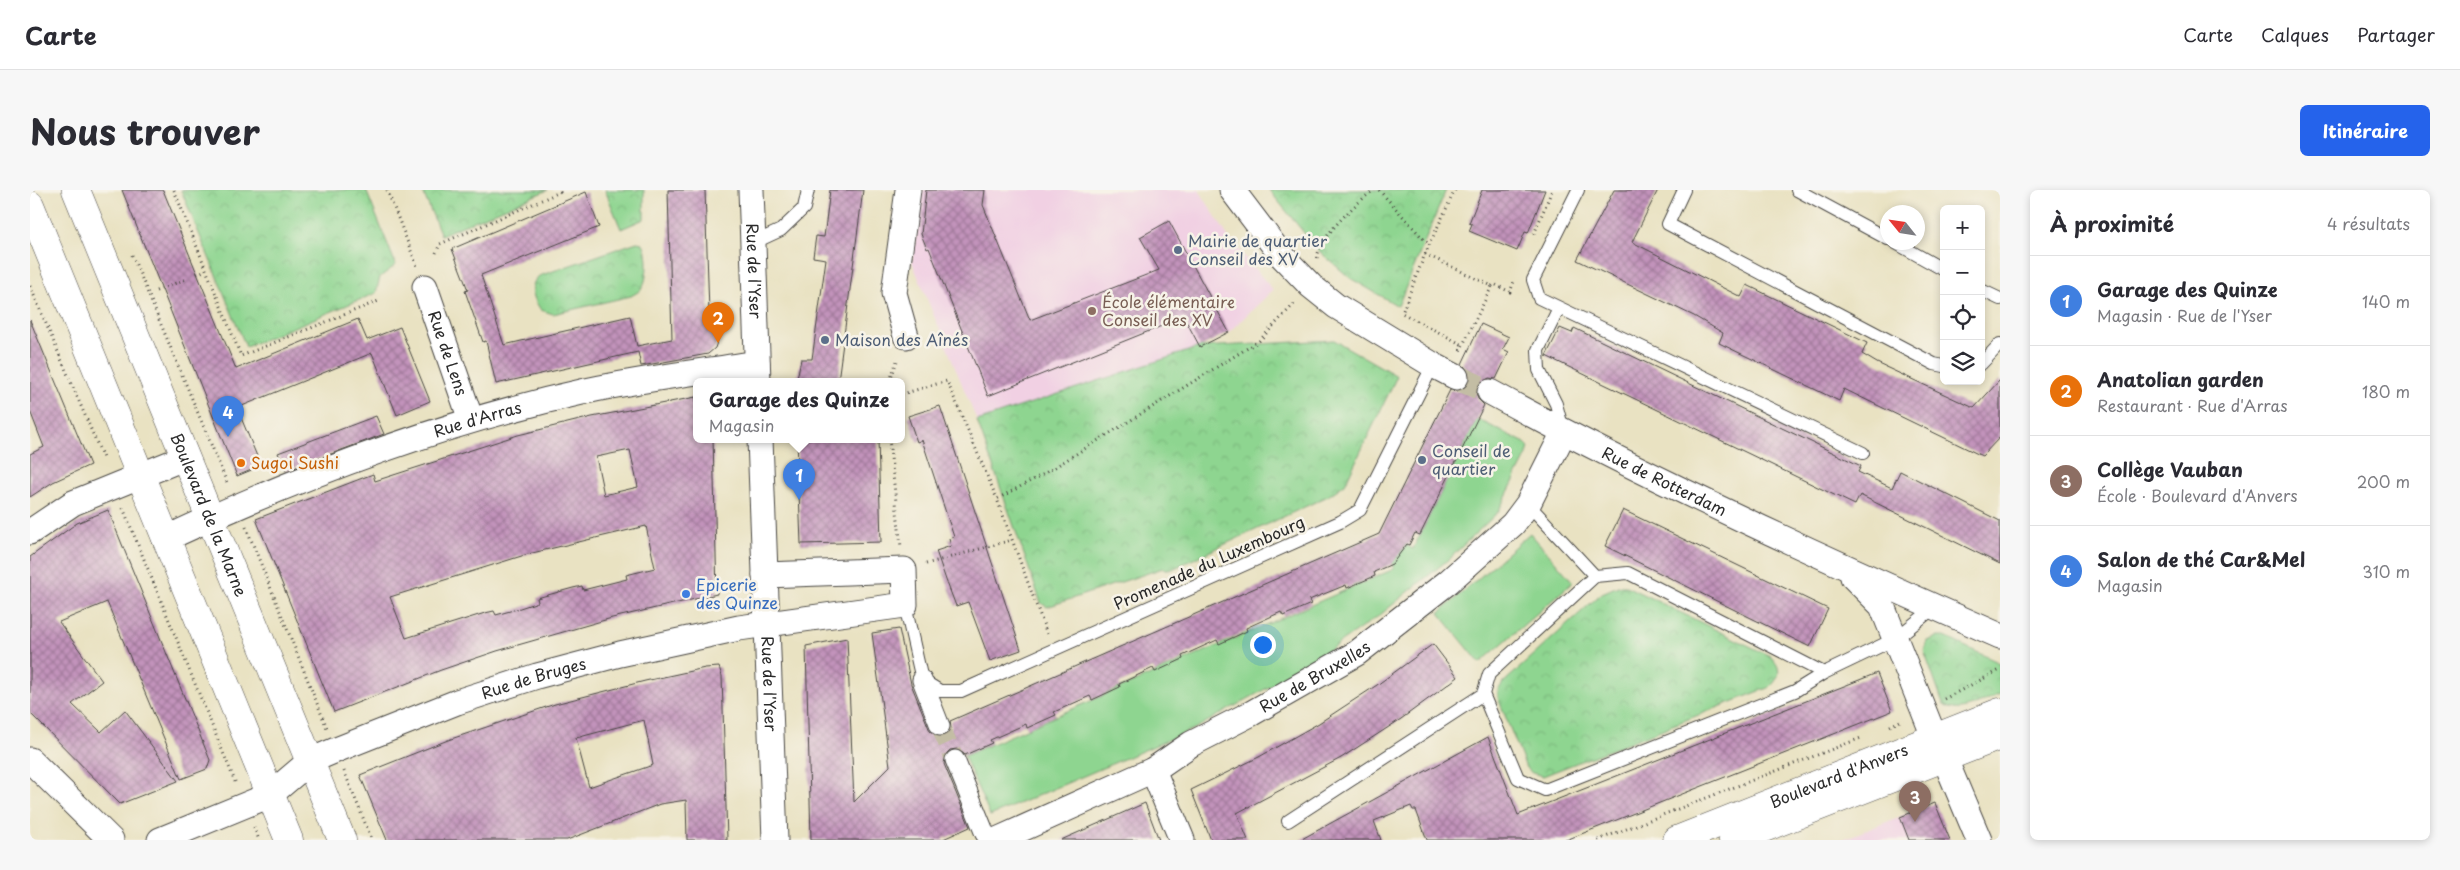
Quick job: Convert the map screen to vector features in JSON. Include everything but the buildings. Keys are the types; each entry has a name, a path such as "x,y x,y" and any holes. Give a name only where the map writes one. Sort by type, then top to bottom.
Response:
{"street":[{"name":"Boulevard de la Marne","path":"76,190 342,840"},
{"name":"Rue de l'Yser","path":"751,190 758,372"},
{"path":"906,336 894,293 908,190"},
{"path":"1232,190 1282,256 1311,286 1336,306 1433,365 1456,367"},
{"path":"30,205 289,840"},
{"name":"Rue de Lens","path":"425,287 471,420"},
{"name":"Rue d'Arras","path":"704,378 758,372"},
{"name":"Rue d'Arras","path":"165,539 336,465 471,420 587,391 693,379"},
{"name":"Rue de Rotterdam","path":"1490,392 1564,432 1842,567 2000,636"},
{"name":"Rue de Bruxelles","path":"991,837 1153,770 1191,744 1252,713 1357,653 1448,582 1513,524 1528,504 1564,432"},
{"name":"Rue de l'Yser","path":"760,443 766,626 770,648 776,840"},
{"path":"30,532 73,503 140,478 186,457"},
{"name":"Rue de Rotterdam","path":"1842,567 1882,606 1939,748 1979,840"},
{"path":"765,575 904,570 905,605"},
{"name":"Rue de Bruges","path":"160,840 270,795 310,761 457,702 537,676 620,654 739,628 766,626 905,605"},
{"path":"922,680 940,726"},
{"name":"Boulevard d'Anvers","path":"1733,840 1939,748 2000,712"},
{"name":"Boulevard d'Anvers","path":"1676,840 1939,748 2000,736"},
{"path":"30,760 111,840"},
{"path":"955,760 991,837"},
{"path":"1153,770 1182,840"}],"lane":[{"path":"753,243 781,230 804,208 808,190"},
{"path":"1578,190 1533,280 1539,298 1863,453"},
{"path":"1684,190 1668,224 1934,364 1940,365"},
{"path":"1797,190 1880,235"},
{"path":"1908,250 1940,268"},
{"path":"1985,292 2000,299"},
{"path":"1559,308 1538,350 1538,356 1539,370 1556,404 1564,432"},
{"path":"1985,360 2000,344"},
{"name":"Promenade du Luxembourg","path":"922,680 940,691 961,691 1332,526 1360,510 1433,365"},
{"path":"1528,504 1595,576"},
{"path":"1824,673 1628,574 1595,576 1489,674 1483,694 1518,778 1545,790 1795,691 1824,673 1895,639 1935,607"},
{"path":"905,605 922,680"},
{"path":"1288,821 1483,694"}],"path":[{"path":"174,190 241,356 381,300"},
{"path":"387,190 415,260"},
{"path":"436,253 440,244 560,192 559,190"},
{"path":"997,499 1042,475 1259,341 1311,286 1318,247 1360,201 1374,190"},
{"path":"1379,190 1429,246"},
{"path":"1455,190 1425,254 1402,313 1463,345"},
{"path":"1531,241 1552,190"},
{"path":"131,253 229,487"},
{"path":"1425,254 1492,286 1494,284 1510,292 1517,275"},
{"path":"197,274 206,270"},
{"path":"156,290 186,278"},
{"path":"30,286 108,468"},
{"path":"1456,367 1463,345 1492,286"},
{"path":"905,393 948,381 997,499 1054,651"},
{"path":"889,443 904,570 1012,540"},
{"path":"120,502 238,788"},
{"path":"242,519 329,733"},
{"path":"1939,702 2000,670"},
{"name":"Boulevard d'Anvers","path":"1882,730 1906,718"},
{"name":"Boulevard d'Anvers","path":"1598,840 1863,737"},
{"path":"343,768 372,840"},
{"path":"252,821 259,840"}],"shaded area":[{"name":"École élémentaire Conseil des XV","path":"922,190 1199,190 1229,238 1273,290 1229,332 1200,347 977,421 912,262"},
{"path":"1935,803 1950,840 1841,840"}],"green space":[{"path":"181,190 366,190 396,265 380,277 376,293 246,347"},
{"path":"422,190 548,190 441,235"},
{"path":"605,190 644,190 644,219 621,229"},
{"path":"1269,190 1446,190 1398,306 1350,278 1319,251"},
{"path":"637,242 642,243 644,246 647,264 645,282 638,292 631,296 553,314 541,310 533,292 534,284 539,276"},
{"path":"1334,340 1397,376 1345,484 1328,496 1170,570 1163,568 1047,607 1041,603 977,421 1200,347"},
{"path":"1477,419 1525,443 1529,447 1527,455 1498,512 1450,558 1380,615 1308,665 1196,728 990,816 964,756 1394,569 1392,564 1406,545 1413,549"},
{"path":"1530,533 1573,582 1480,663 1439,613"},
{"path":"1618,586 1626,586 1770,656 1777,664 1778,676 1770,687 1543,776 1532,773 1526,768 1498,698 1498,690 1503,683 1602,593"},
{"path":"1937,637 1945,637 2000,663 2000,694 1963,709 1949,708 1943,704 1924,651 1928,641"}],"tunnel":[{"path":"1456,377 1490,392"},
{"path":"940,726 955,760"}],"place":[{"name":"Mairie de quartier Conseil des XV","path":"1178,250"},
{"name":"École élémentaire Conseil des XV","path":"1092,311"},
{"name":"Maison des Aînés","path":"825,340"},
{"name":"Anatolian garden","path":"718,343"},
{"name":"Salon de thé Car&Mel","path":"228,437"},
{"name":"Conseil de quartier","path":"1422,460"},
{"name":"Sugoi Sushi","path":"241,463"},
{"name":"Garage des Quinze","path":"799,500"},
{"name":"Epicerie des Quinze","path":"686,594"},
{"name":"Collège Vauban","path":"1915,822"}]}
